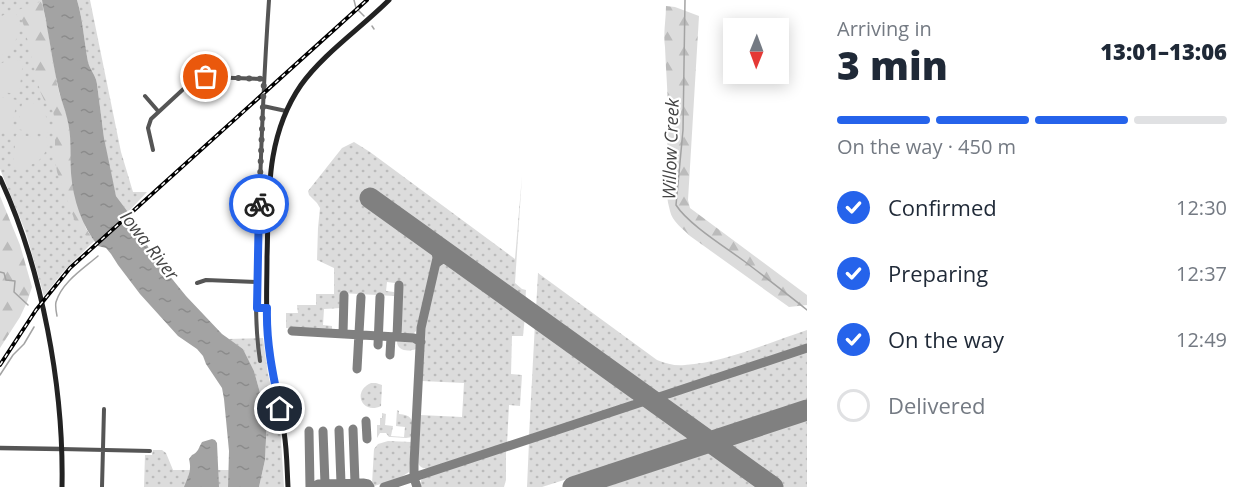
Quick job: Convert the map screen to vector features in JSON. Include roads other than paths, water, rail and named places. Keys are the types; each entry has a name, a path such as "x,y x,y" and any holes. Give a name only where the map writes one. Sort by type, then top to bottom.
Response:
{"main road":[{"path":"288,487 285,434 271,367 267,308 271,165 277,135 286,111 301,85 314,69 389,0"},
{"path":"0,178 23,238 41,302 56,382 62,487"}],"street":[{"path":"260,362 257,339 257,282 269,0"},
{"path":"153,150 148,124 190,83 206,77 264,79"},
{"path":"145,96 159,111"},
{"path":"263,106 286,111"},
{"path":"197,284 206,280 257,282"},
{"path":"257,308 267,308"},
{"path":"102,487 104,409"},
{"path":"0,448 150,451"}],"water":[{"path":"42,0 77,0 88,62 96,81 104,138 116,196 156,259 186,296 222,334 243,349 254,371 267,418 265,460 259,487 228,487 229,451 222,388 203,356 178,336 140,294 106,248 98,246 83,221 74,193 71,173 69,125 57,83"},
{"path":"212,439 217,443 219,487 184,487 190,470 189,459 202,442"}],"waterway":[{"path":"354,0 356,8 364,16"},
{"name":"Willow Creek","path":"685,0 683,130 676,205 698,227 807,310"},
{"path":"57,316 56,302 63,288 98,256"},
{"path":"0,272 4,273 6,280 15,281 14,292 28,305"},
{"path":"0,375 34,327"}],"railway":[{"path":"0,365 36,310 70,268 367,0"}],"water label":[{"name":"Iowa River","path":"150,245"}]}
